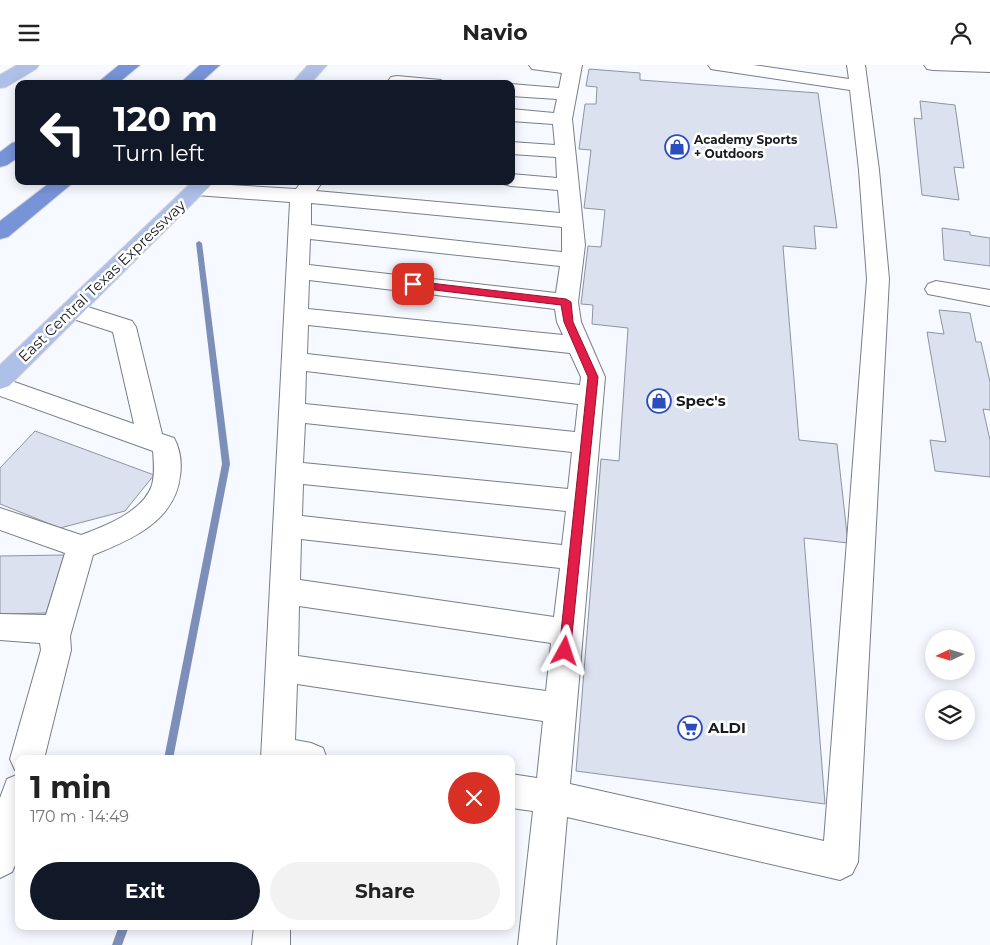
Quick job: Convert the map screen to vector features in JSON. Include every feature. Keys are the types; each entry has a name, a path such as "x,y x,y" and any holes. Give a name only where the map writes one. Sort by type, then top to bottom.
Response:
{"highway":[{"path":"110,80 131,65"},
{"path":"193,80 211,65"},
{"path":"0,161 15,150"},
{"path":"0,232 59,185"}],"main road":[{"path":"0,83 30,65"},
{"path":"304,80 318,65"},
{"name":"East Central Texas Expressway","path":"0,380 200,185"}],"street":[{"path":"398,80 410,65"},
{"path":"537,945 593,377 569,322 566,302 574,245 566,152 565,106 572,66 538,65"},
{"path":"515,792 551,797 840,862 878,279 869,170 857,76 717,65"},
{"path":"933,65 989,68"},
{"path":"515,91 565,106"},
{"path":"515,114 565,106"},
{"path":"515,148 566,152"},
{"path":"515,180 569,185"},
{"path":"200,185 307,189 572,221"},
{"path":"279,755 299,231 307,189"},
{"path":"299,231 572,260"},
{"path":"298,271 566,302"},
{"path":"936,289 990,298"},
{"path":"0,519 81,547 142,519 158,502 165,487 169,459 158,443 124,327 72,310"},
{"path":"296,316 579,345"},
{"path":"294,361 591,396"},
{"path":"0,386 158,443"},
{"path":"292,412 586,443"},
{"path":"290,472 580,501"},
{"path":"288,526 575,558"},
{"path":"28,755 56,650 55,636 81,547"},
{"path":"285,591 567,632"},
{"path":"0,627 44,628 55,636"},
{"path":"282,668 560,708"},
{"path":"0,860 15,806"},
{"path":"271,945 272,930"}],"building":[{"path":"589,69 640,73 640,80 818,93 837,228 814,226 816,249 783,246 799,440 837,444 848,543 804,538 825,804 576,771 601,459 619,461 628,328 592,324 593,305 581,304 588,246 601,247 605,210 584,208 591,150 579,149 585,104 596,104 597,87 586,86"},
{"path":"920,101 955,105 964,168 954,167 959,200 922,195 914,118 922,119"},
{"path":"942,228 970,232 970,235 990,238 990,266 944,260"},
{"path":"939,310 970,313 976,342 981,342 990,382 990,410 983,409 990,440 990,477 935,471 930,440 946,442 927,332 944,334"},
{"path":"35,431 154,475 125,511 60,528 0,504 0,468"},
{"path":"64,555 46,613 0,614 0,556"}],"waterway":[{"path":"169,755 226,464 199,243"},
{"path":"117,945 123,930"}],"place":[{"name":"Academy Sports + Outdoors","path":"677,147"},
{"name":"Spec's","path":"659,401"},
{"name":"ALDI","path":"690,728"}],"route":[{"path":"413,284 566,302 569,322 593,377 565,651"}]}
